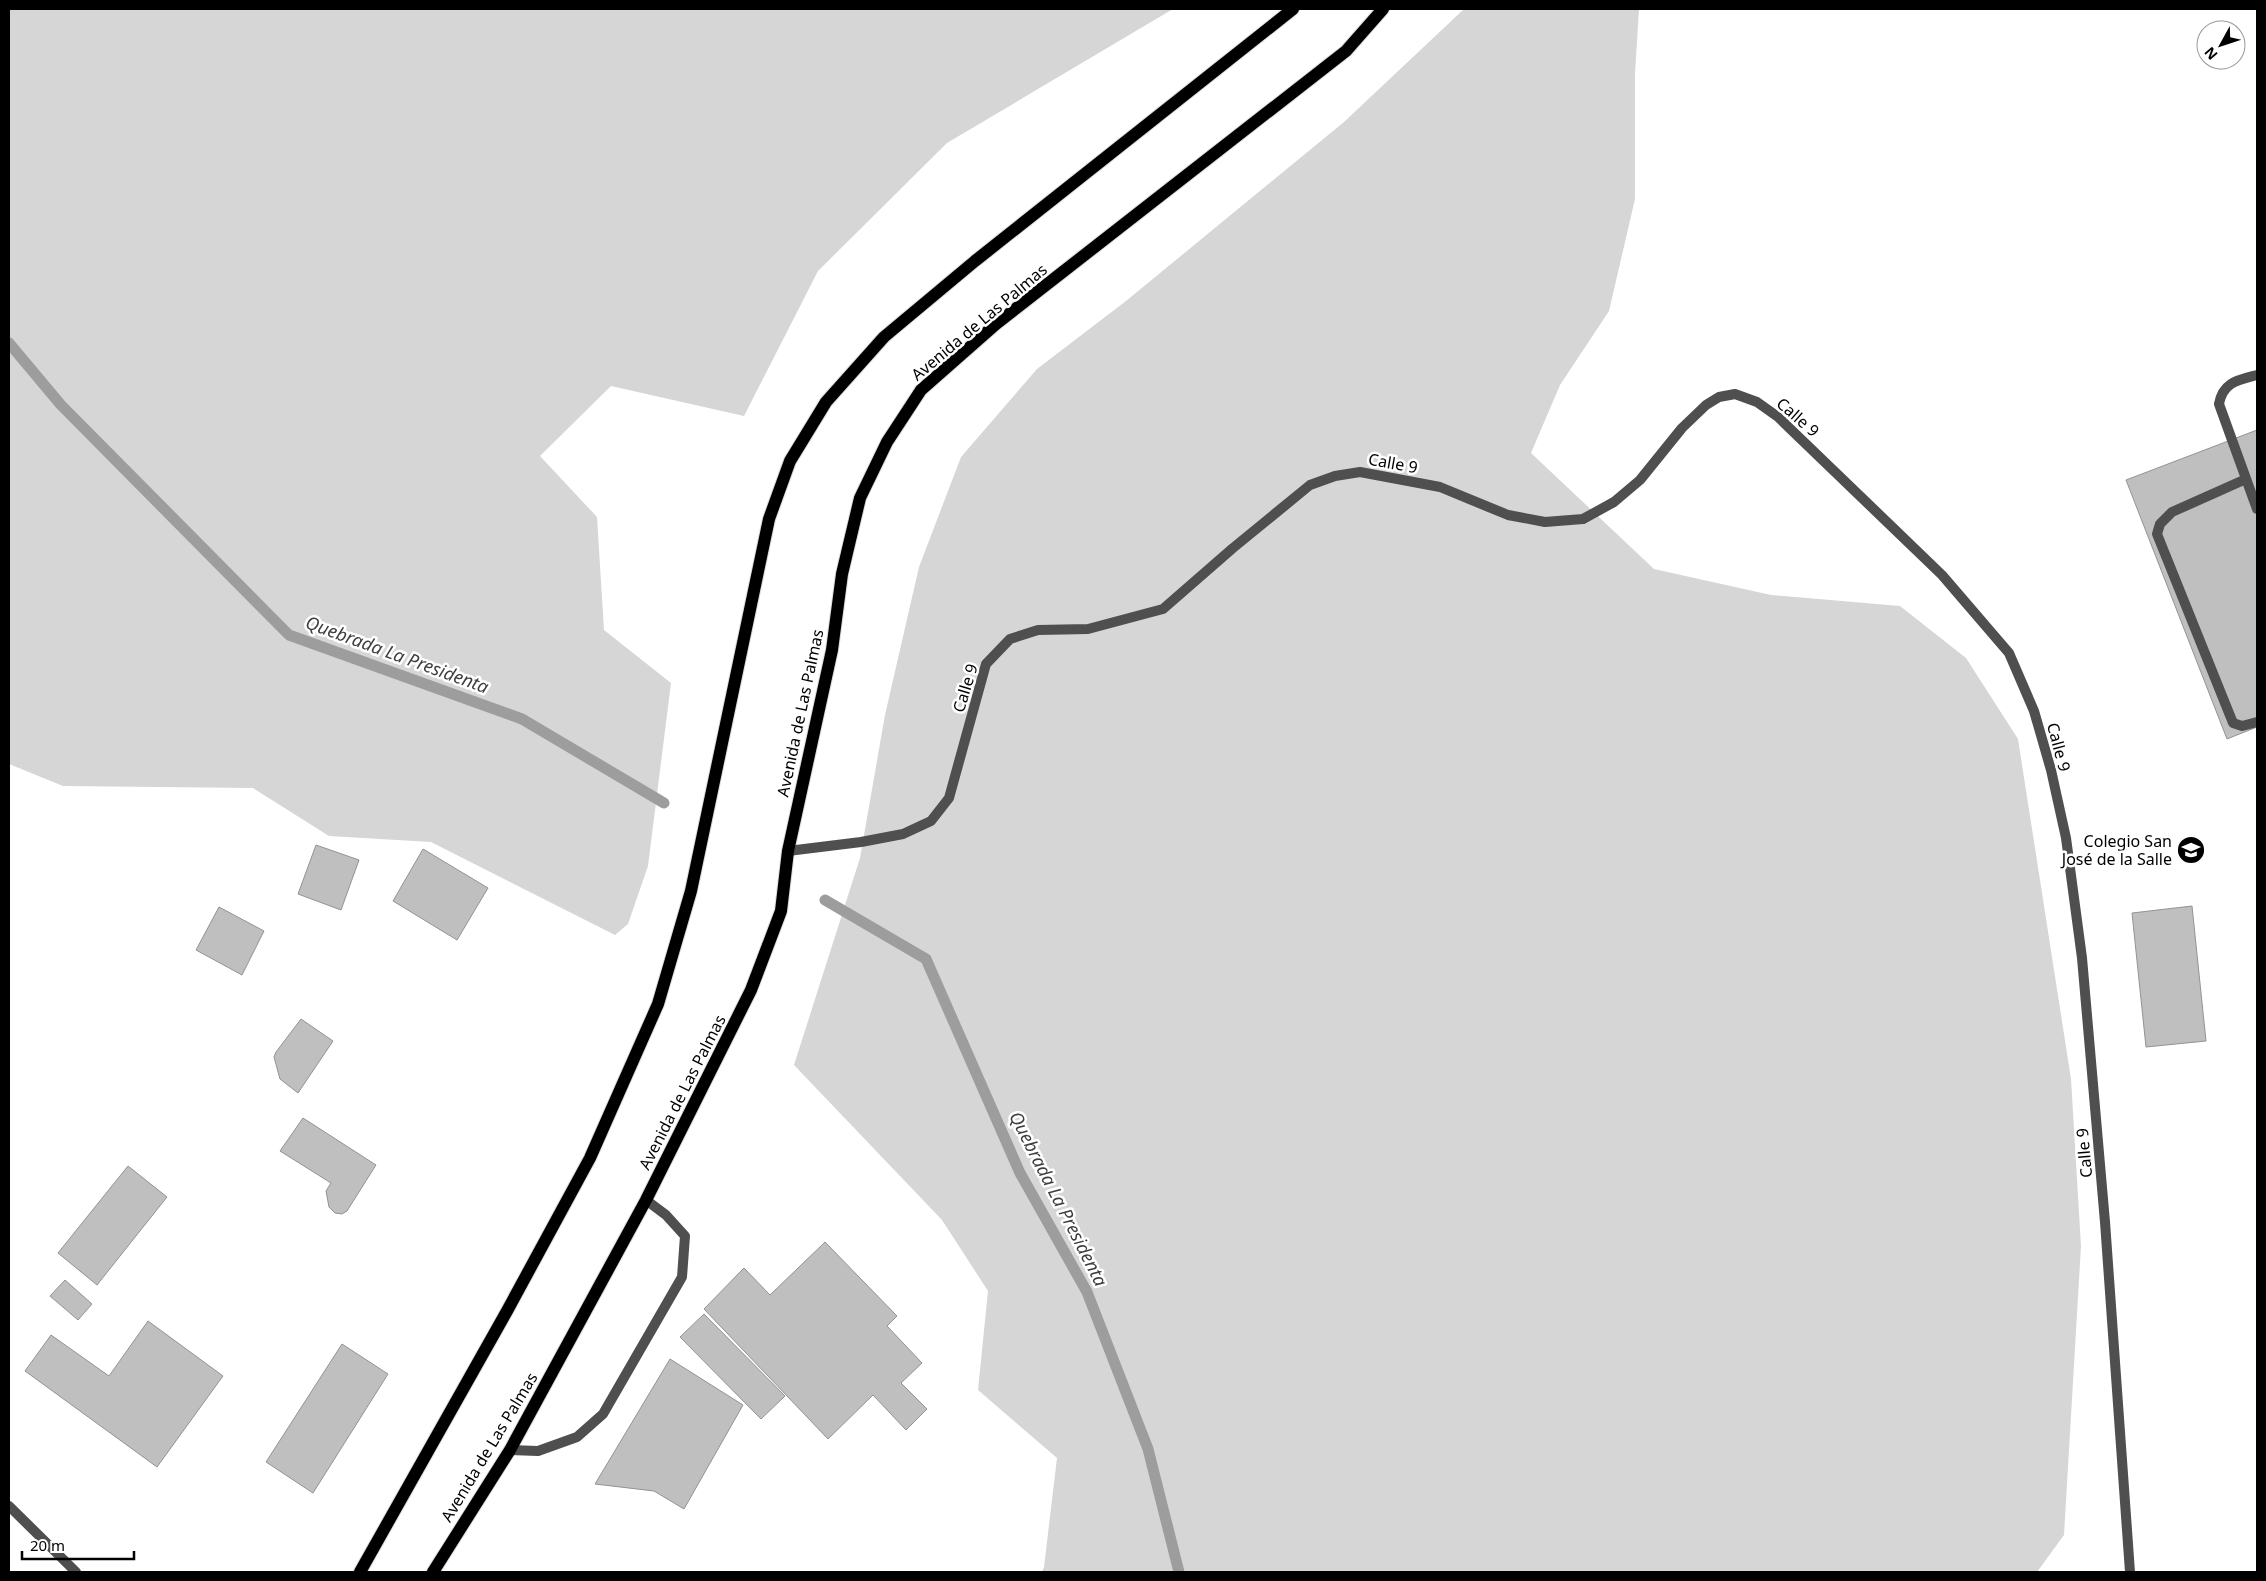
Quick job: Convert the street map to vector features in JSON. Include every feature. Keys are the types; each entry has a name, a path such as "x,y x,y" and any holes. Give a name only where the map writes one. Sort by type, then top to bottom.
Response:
{"main road":[{"path":"360,1572 590,1158 658,1004 691,891 769,519 790,461 826,402 884,337 983,255 1293,9"},
{"name":"Avenida de Las Palmas","path":"432,1572 510,1450 646,1200 751,990 781,911 788,851 832,650 842,574 860,498 887,442 921,390 996,324 1346,51 1383,9"}],"street":[{"path":"2257,375 2234,381 2221,393 2219,404 2257,509"},
{"name":"Calle 9","path":"788,851 861,842 903,834 931,821 949,798 986,664 1010,639 1038,630 1088,629 1163,609 1310,485 1335,476 1360,472 1440,486 1508,515 1545,522 1583,519 1614,502 1640,480 1682,428 1706,405 1719,397 1735,394 1757,402 1785,423 1942,575 2009,653 2034,711 2051,770 2066,838 2082,958 2103,1203 2130,1572"},
{"path":"2246,479 2172,512 2160,524 2157,534 2233,723 2242,726 2257,722"},
{"path":"510,1450 538,1451 578,1437 603,1414 682,1277 685,1236 666,1215 646,1200"},
{"path":"9,1506 76,1572"}],"shaded area":[{"path":"9,9 1173,9 947,143 818,271 744,416 611,386 540,456 597,517 604,630 671,683 648,866 628,924 615,935 431,842 329,836 253,788 63,786 9,764"},
{"path":"1464,9 1639,9 1635,73 1635,199 1609,311 1560,385 1531,453 1654,569 1771,595 1900,606 1966,658 2018,739 2071,1079 2081,1246 2064,1535 2037,1572 1042,1572 1057,1458 978,1390 988,1291 942,1220 794,1065 860,858 885,715 919,567 961,457 1037,369 1126,301 1344,122"}],"building":[{"path":"2257,430 2257,727 2227,739 2126,480"},
{"path":"316,845 359,860 341,910 298,894"},
{"path":"423,849 488,888 457,940 393,901"},
{"path":"2192,906 2206,1041 2146,1047 2132,913"},
{"path":"219,907 264,931 242,975 196,950"},
{"path":"301,1019 333,1041 298,1093 280,1079 274,1057"},
{"path":"303,1118 376,1165 347,1211 342,1214 335,1213 329,1207 326,1191 331,1183 280,1151"},
{"path":"128,1166 167,1197 97,1285 58,1253"},
{"path":"825,1242 897,1316 887,1326 922,1363 901,1383 927,1409 906,1430 873,1395 828,1439 704,1309 744,1268 770,1295"},
{"path":"65,1280 92,1304 78,1320 50,1296"},
{"path":"704,1314 785,1396 761,1419 680,1337"},
{"path":"148,1321 223,1376 157,1467 25,1371 51,1335 109,1376"},
{"path":"342,1344 388,1374 313,1493 266,1462"},
{"path":"670,1359 743,1405 684,1509 654,1491 595,1484"}],"waterway":[{"name":"Quebrada La Presidenta","path":"9,343 61,405 289,635 522,719 664,803"},
{"name":"Quebrada La Presidenta","path":"825,900 926,959 1020,1173 1087,1292 1148,1449 1179,1572"}],"place":[{"name":"Colegio San José de la Salle","path":"2191,850"}]}
